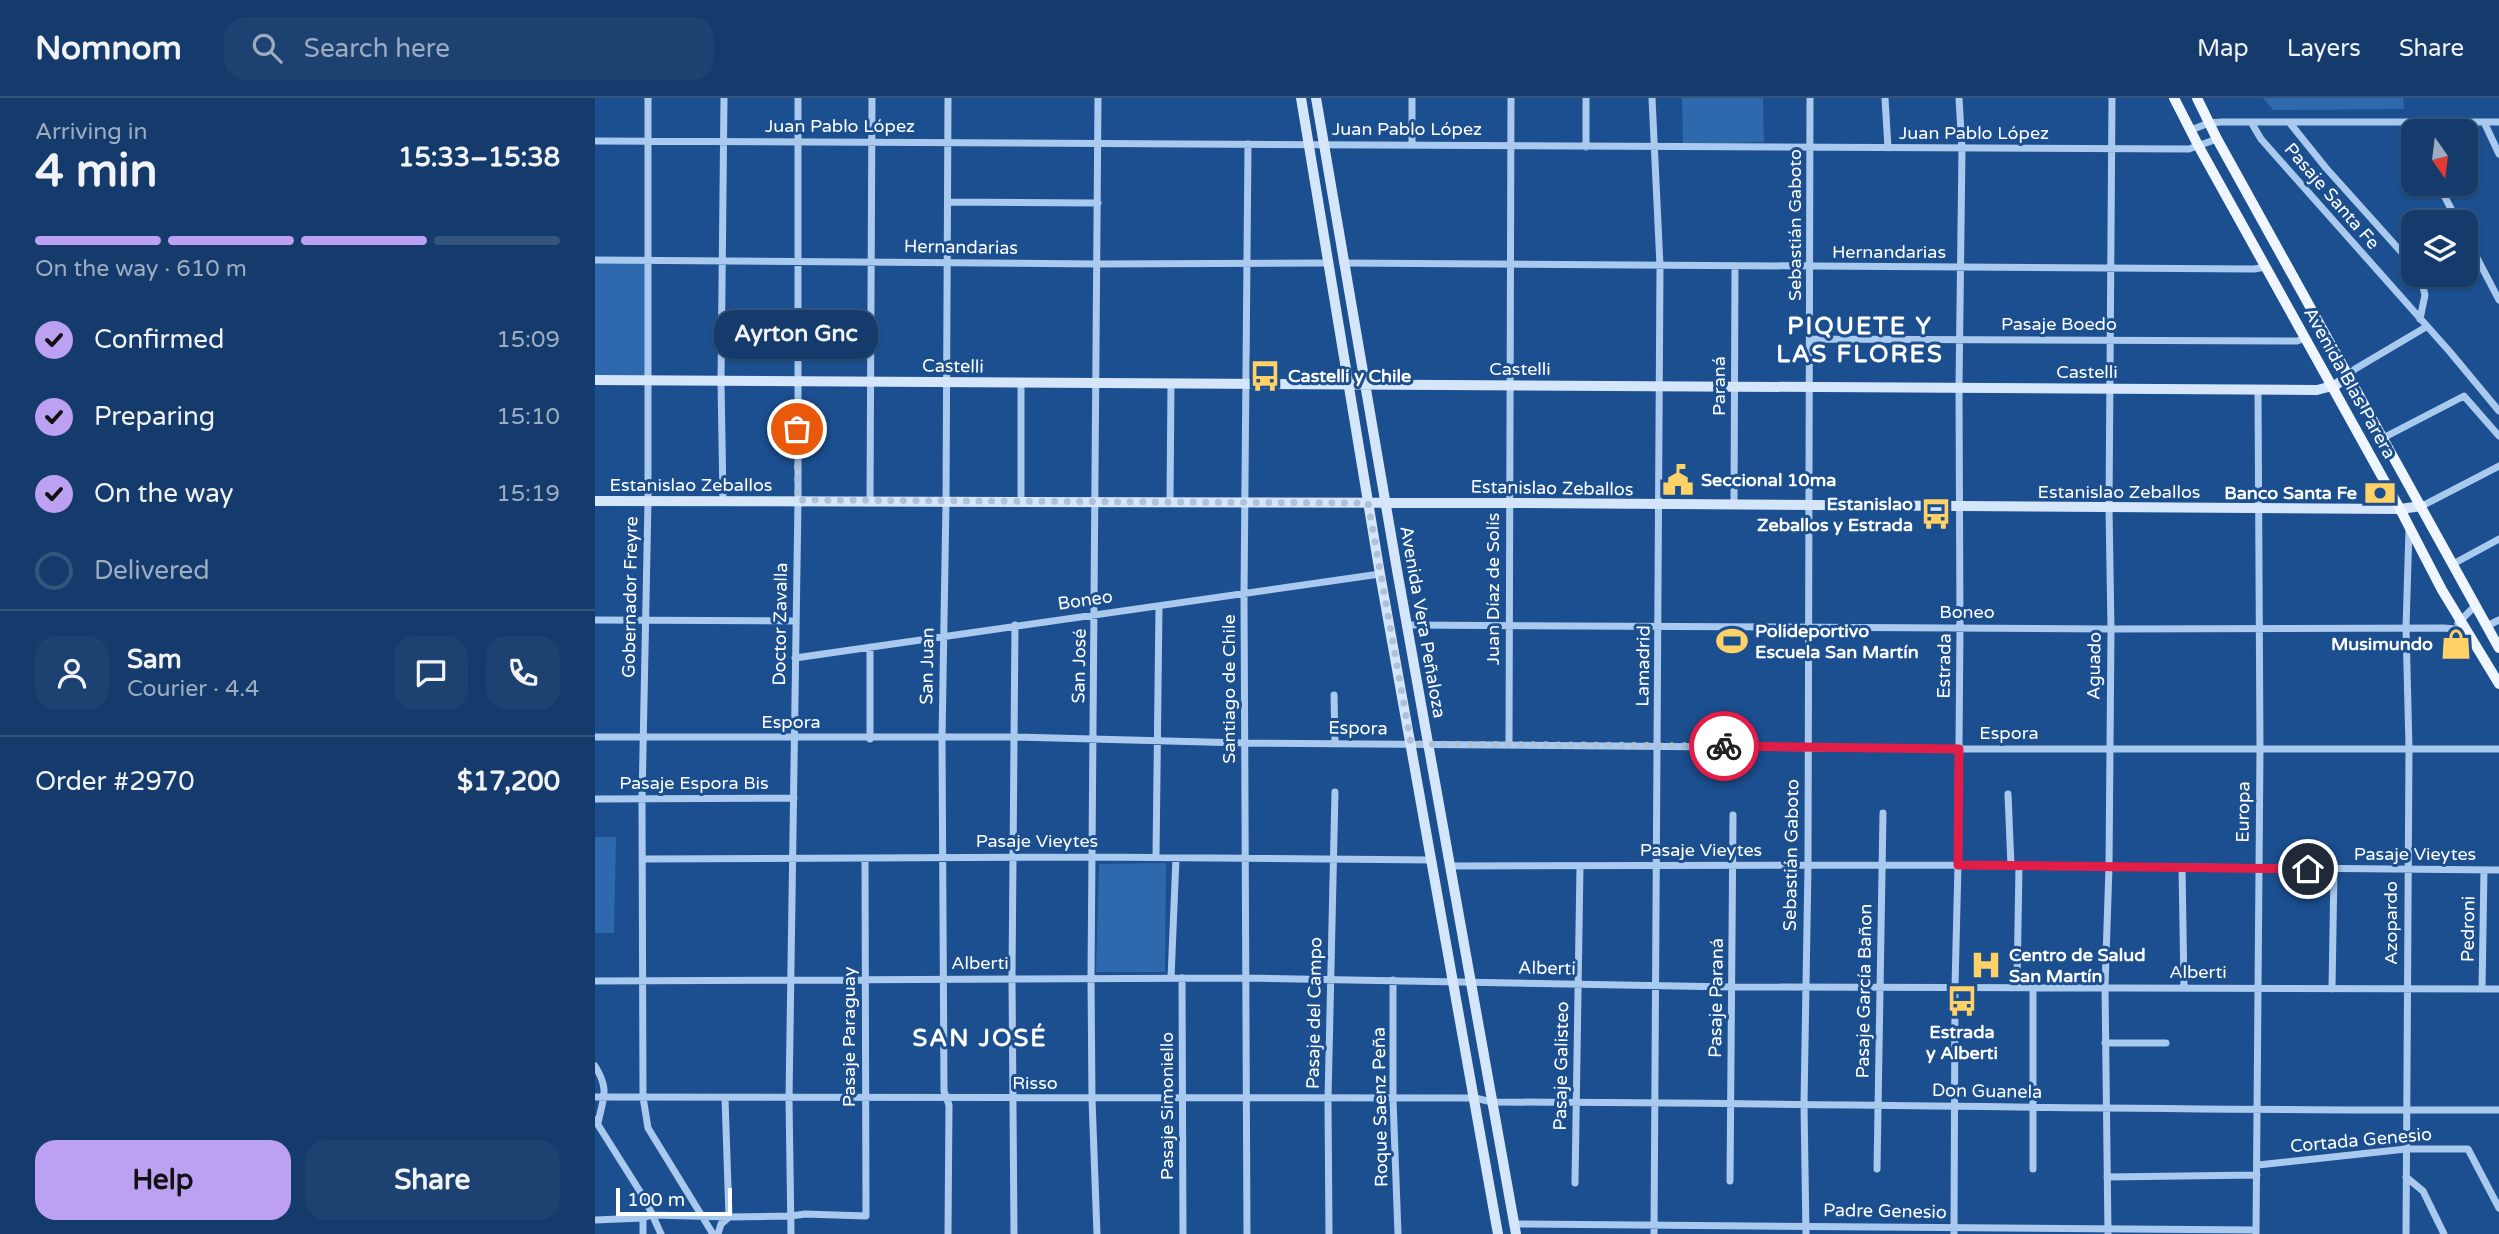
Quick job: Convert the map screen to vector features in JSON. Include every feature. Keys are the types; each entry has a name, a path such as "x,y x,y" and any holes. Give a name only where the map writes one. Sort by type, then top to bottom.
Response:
{"main road":[{"name":"Avenida Vera Peñaloza","path":"1301,98 1380,575 1498,1234"},
{"name":"Avenida Vera Peñaloza","path":"1316,98 1364,384 1515,1229"},
{"name":"Avenida Blas Parera","path":"2174,98 2459,621 2499,684"},
{"name":"Avenida Blas Parera","path":"2197,98 2217,139 2499,648"},
{"name":"Castelli","path":"595,380 2317,390 2331,387 2349,375"},
{"name":"Estanislao Zeballos","path":"595,501 1170,501 2400,509 2422,506"}],"street":[{"name":"Gobernador Freyre","path":"648,98 648,501 642,800 643,1097 648,1128 715,1234"},
{"path":"723,500 721,381 724,98"},
{"name":"Doctor Zavalla","path":"791,1234 789,1099 798,500 798,98"},
{"path":"870,501 872,98"},
{"name":"San Juan","path":"948,98 942,739 944,1091 950,1105 948,1234"},
{"name":"San José","path":"1097,1234 1091,1099 1091,979 1096,615 1098,98"},
{"path":"1412,98 1412,145"},
{"name":"Juan Díaz de Solís","path":"1509,745 1511,98"},
{"path":"1586,98 1586,147"},
{"name":"Lamadrid","path":"1652,98 1660,266 1655,1230"},
{"name":"Sebastián Gaboto","path":"1806,1230 1804,986 1808,866 1810,98"},
{"path":"1885,98 1888,148"},
{"name":"Estrada","path":"1954,1231 1960,628 1959,268 1962,149 1959,98"},
{"name":"Aguado","path":"2108,1231 2105,987 2111,629 2109,508 2112,98"},
{"name":"Pasaje Santa Fe","path":"2251,122 2261,139 2499,411"},
{"name":"Pasaje Santa Fe","path":"2289,122 2401,252"},
{"path":"2191,130 2209,123 2401,122"},
{"path":"2478,122 2499,122"},
{"path":"2484,122 2499,154"},
{"name":"Juan Pablo López","path":"595,141 2189,149 2217,139"},
{"name":"Santiago de Chile","path":"1247,1234 1244,595 1248,144"},
{"path":"948,202 1098,203"},
{"name":"Hernandarias","path":"595,260 1327,263"},
{"path":"2478,260 2499,300"},
{"name":"Hernandarias","path":"1343,263 2111,270 2266,267"},
{"name":"Paraná","path":"1734,505 1735,266"},
{"path":"2420,319 2425,295 2423,287"},
{"name":"Castelli","path":"2349,375 2426,327"},
{"name":"Pasaje Boedo","path":"1811,339 2297,341 2306,338"},
{"path":"1021,382 1021,501"},
{"path":"1170,501 1171,383"},
{"name":"Europa","path":"2256,1232 2260,749 2258,390"},
{"path":"2383,438 2464,396 2499,436"},
{"name":"Estanislao Zeballos","path":"2422,506 2499,466"},
{"name":"Azopardo","path":"2406,1234 2409,748 2406,628 2409,529"},
{"path":"2453,564 2499,539"},
{"name":"Boneo","path":"795,658 1380,575"},
{"path":"1156,857 1159,606"},
{"name":"Boneo","path":"2444,628 2459,621 2475,606"},
{"path":"595,620 795,621"},
{"path":"2487,626 2499,620"},
{"path":"1014,1234 1011,978 1015,625"},
{"name":"Boneo","path":"1407,625 2444,628 2455,629 2469,637"},
{"path":"870,647 870,739"},
{"path":"1334,695 1335,743"},
{"name":"Espora","path":"595,737 1014,737 1244,743 2499,750"},
{"name":"Pasaje del Campo","path":"1329,1234 1328,1099 1335,792"},
{"path":"2008,794 2015,866 2017,986"},
{"name":"Pasaje Espora Bis","path":"595,799 794,798"},
{"name":"Pasaje García Bañon","path":"1877,1169 1883,813"},
{"name":"Pasaje Paraná","path":"1730,1181 1733,815"},
{"name":"Pasaje Vieytes","path":"643,859 1156,857 1432,860"},
{"name":"Pasaje Paraguay","path":"791,1216 866,1216 865,858"},
{"path":"1171,978 1176,858"},
{"name":"Pasaje Vieytes","path":"1449,866 1958,865 2499,870"},
{"name":"Pasaje Galisteo","path":"1575,1183 1580,866"},
{"path":"2182,867 2184,988"},
{"path":"2332,989 2334,869"},
{"name":"Pedroni","path":"2482,989 2484,870"},
{"name":"Pasaje Simoniello","path":"1182,978 1183,1234"},
{"name":"Alberti","path":"595,981 1245,978 1657,986 2499,989"},
{"name":"Roque Saenz Peña","path":"1394,980 1398,1234"},
{"path":"2033,986 2033,1169"},
{"path":"2105,1043 2166,1042"},
{"path":"595,1066 604,1085 606,1097 596,1122 646,1201 647,1217 643,1234"},
{"name":"Risso","path":"595,1097 1246,1100 1475,1098"},
{"path":"715,1234 729,1217 726,1098"},
{"name":"Don Guanela","path":"1475,1098 1492,1102 1955,1105 2105,1109 2499,1110"},
{"name":"Cortada Genesio","path":"2258,1165 2406,1149 2468,1149 2499,1209"},
{"path":"2106,1177 2257,1175"},
{"path":"2406,1177 2423,1191 2444,1234"},
{"path":"595,1220 791,1216"},
{"path":"647,1217 661,1234"},
{"name":"Padre Genesio","path":"1515,1229 2256,1232"}],"shaded area":[{"path":"1682,98 1763,98 1764,142 1683,144"},
{"path":"2263,98 2403,98 2404,109 2273,110"},
{"path":"595,260 647,260 647,380 595,380"},
{"path":"595,837 616,837 614,933 595,933"},
{"path":"1166,863 1165,972 1096,972 1099,864"}],"way so far":[{"path":"797,429 798,500 1368,503 1411,744 1724,746"}],"place":[{"name":"Castelli y Chile","path":"1265,376"},
{"name":"Ayrton Gnc","path":"797,429"},
{"name":"Seccional 10ma","path":"1678,480"},
{"name":"Banco Santa Fe","path":"2380,493"},
{"name":"Estanislao Zeballos y Estrada","path":"1936,514"},
{"name":"Polideportivo Escuela San Martín","path":"1732,641"},
{"name":"Musimundo","path":"2456,644"},
{"name":"Centro de Salud San Martín","path":"1986,965"},
{"name":"Estrada y Alberti","path":"1962,1001"}],"district":[{"name":"PIQUETE Y LAS FLORES","path":"1860,340"},
{"name":"SAN JOSÉ","path":"980,1038"}],"route":[{"path":"1724,746 1959,749 1958,865 2308,869"}]}
